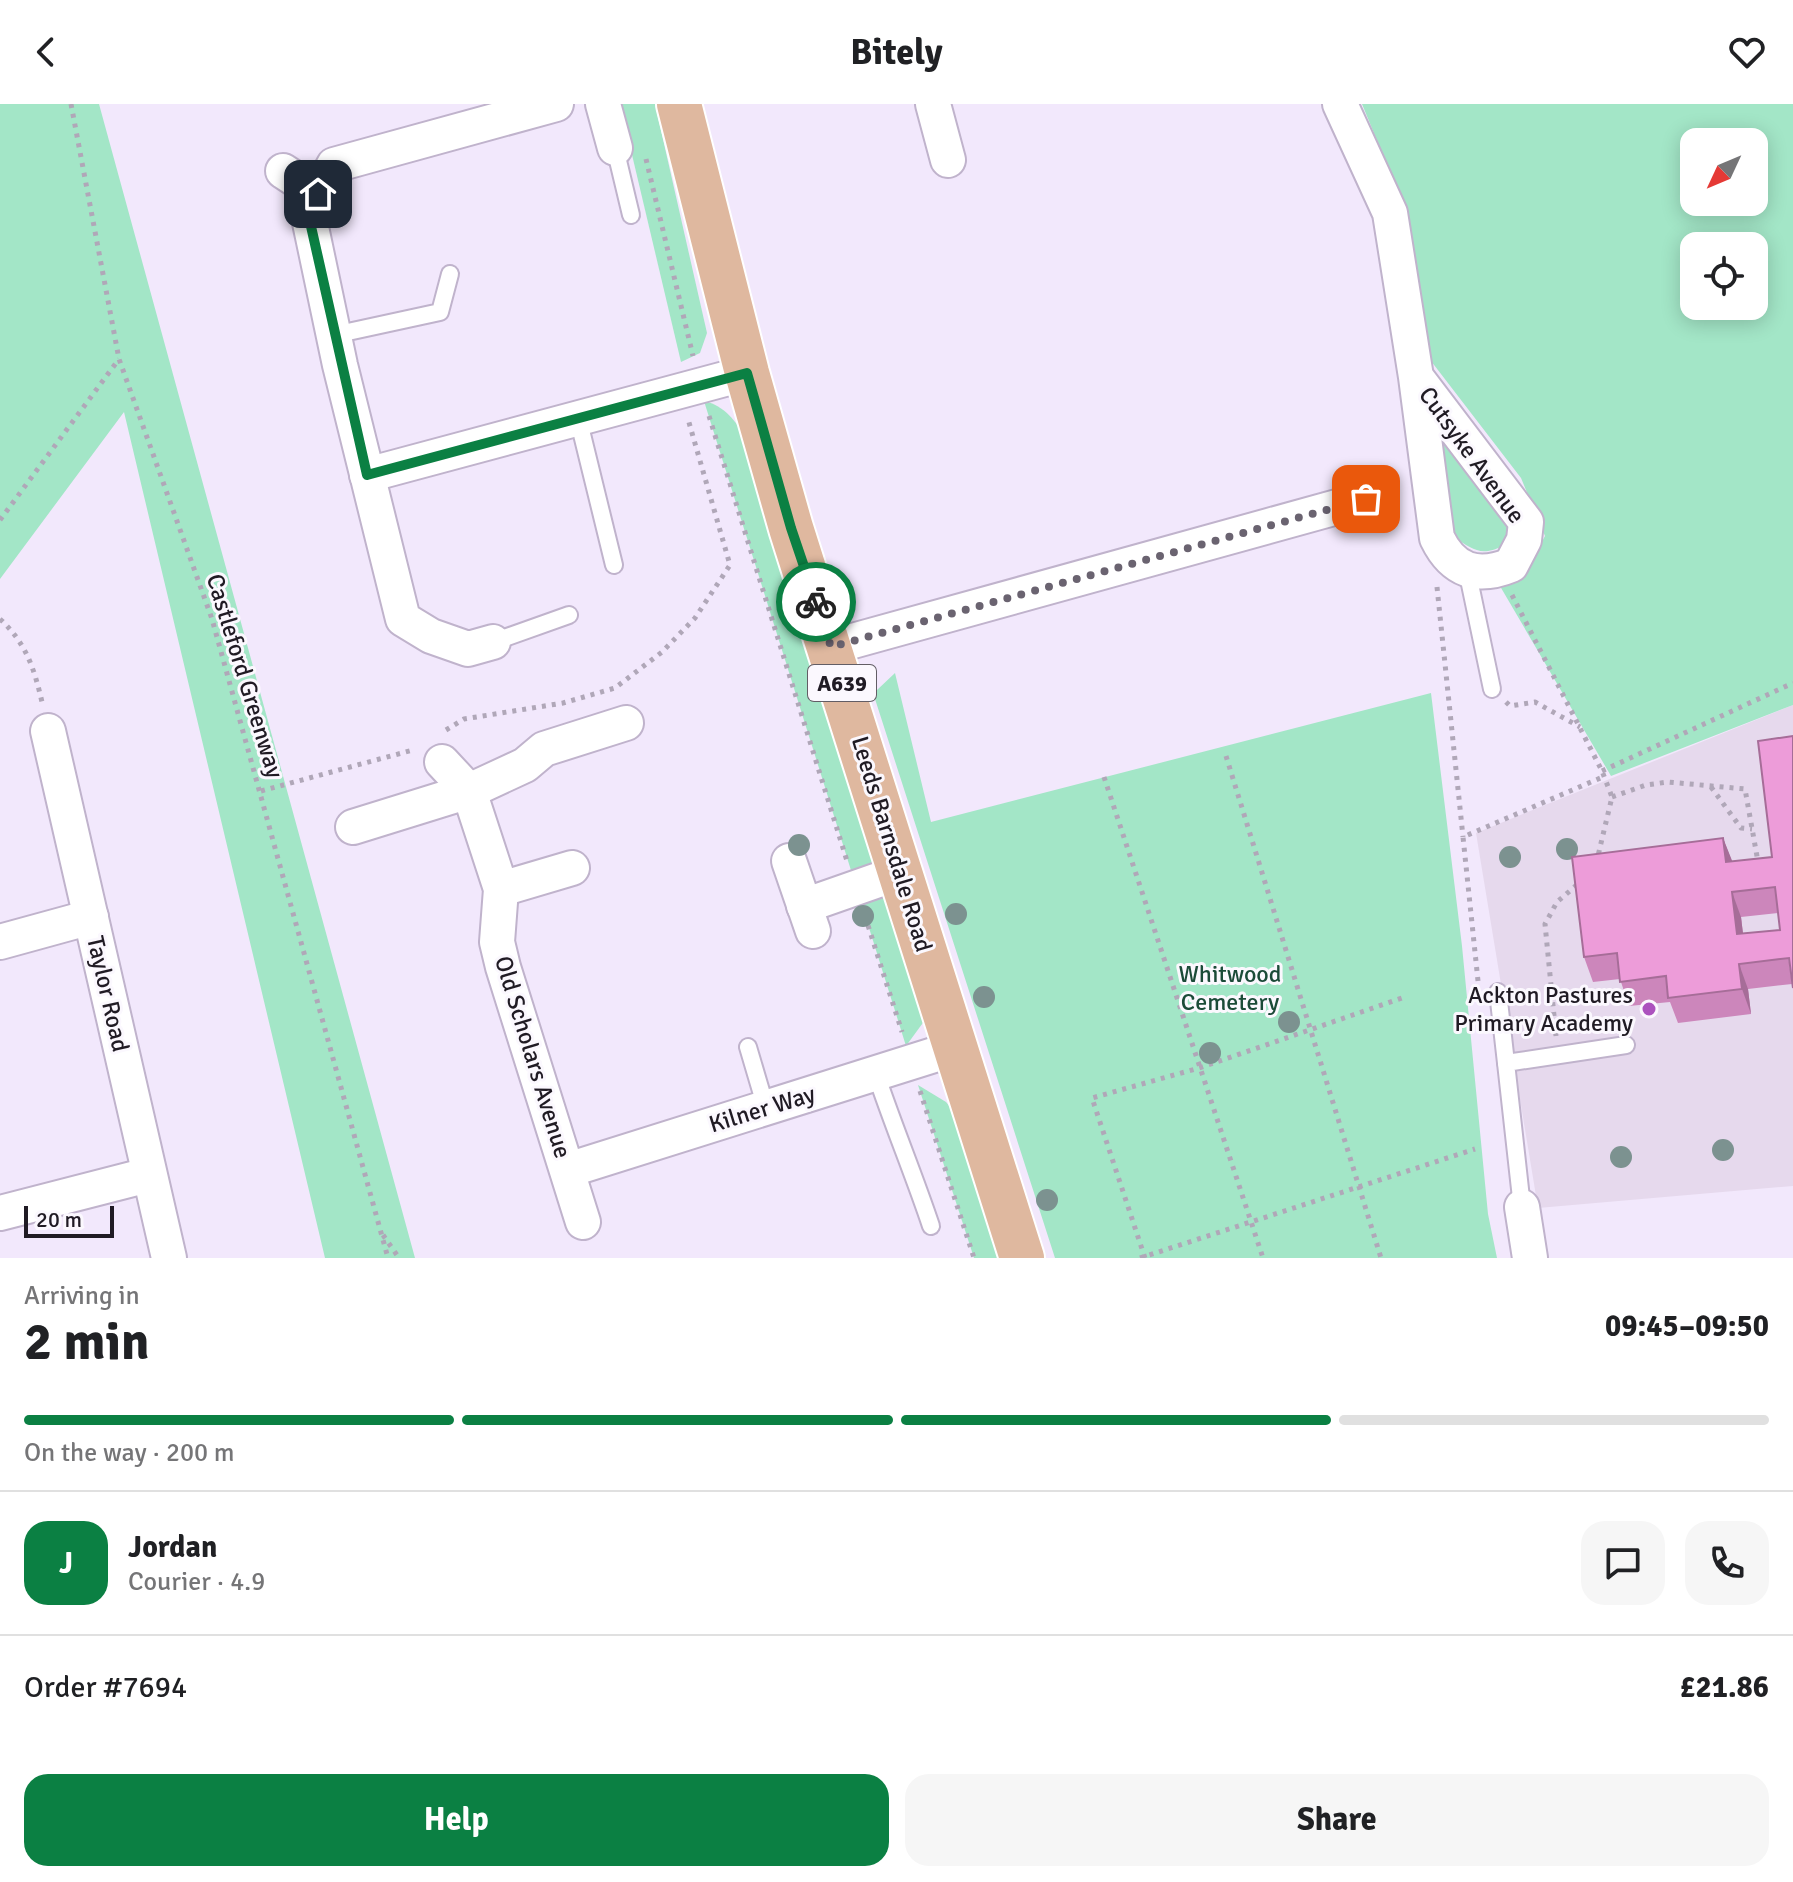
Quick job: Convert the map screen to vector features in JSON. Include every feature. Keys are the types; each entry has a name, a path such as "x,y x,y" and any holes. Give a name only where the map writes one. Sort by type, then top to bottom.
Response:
{"main road":[{"name":"Leeds Barnsdale Road","path":"679,104 747,373 791,528 1022,1258"}],"street":[{"path":"493,642 468,649 431,636 403,619 334,335 308,213 334,165 556,104"},
{"path":"603,104 629,148"},
{"path":"933,104 948,160"},
{"name":"Cutsyke Avenue","path":"1340,104 1390,213 1437,538 1471,565 1511,565 1524,540 1526,522 1416,377"},
{"path":"283,171 318,194"},
{"path":"367,475 747,373"},
{"path":"831,647 1366,499"},
{"path":"353,827 469,791 525,765 544,749 626,724"},
{"name":"Taylor Road","path":"48,731 169,1258"},
{"name":"Old Scholars Avenue","path":"432,748 469,791 501,889 497,942 583,1222"},
{"path":"789,861 808,918 856,888 901,872"},
{"path":"501,889 572,868"},
{"path":"0,942 91,917"},
{"name":"Kilner Way","path":"568,1170 956,1048"},
{"path":"0,1213 148,1175"},
{"path":"1522,1207 1530,1258"}],"lane":[{"path":"629,148 631,215"},
{"path":"334,335 440,312 450,274"},
{"path":"578,418 614,565"},
{"path":"1471,565 1492,689"},
{"path":"493,642 569,615"},
{"path":"1498,992 1522,1207"},
{"path":"1506,1063 1626,1045"},
{"path":"748,1047 766,1108"},
{"path":"876,1074 931,1226"}],"path":[{"name":"Castleford Greenway","path":"71,104 119,359 212,619 388,1258"},
{"path":"261,791 432,748 464,719 563,703 615,688 662,652 695,618 730,565 690,388 629,148"},
{"path":"0,520 119,359"},
{"path":"690,388 856,888 974,1258"},
{"path":"1463,837 1436,592 1471,565 1580,728 1602,771 1612,797 1595,869"},
{"path":"0,619 30,656 48,731"},
{"path":"1602,771 1793,683"},
{"path":"1492,689 1510,706 1535,702 1580,728"},
{"path":"1226,756 1381,1258"},
{"path":"1104,777 1263,1258"},
{"path":"1612,797 1646,785 1668,782 1745,789 1760,870"},
{"path":"1711,787 1741,828 1752,829"},
{"path":"1557,1054 1545,924 1557,902 1585,877"},
{"path":"1405,997 1199,1068 1092,1098 1143,1257 1475,1149"},
{"path":"380,1231 399,1258"}],"shaded area":[{"name":"Ackton Pastures Primary Academy","path":"1793,705 1793,1186 1538,1208 1476,833"}],"green space":[{"path":"0,104 99,104 415,1258 325,1258 124,412 0,579"},
{"path":"620,104 655,104 707,333 700,353 681,362"},
{"path":"1362,104 1793,104 1793,705 1611,776 1497,581 1529,566 1545,536 1521,478 1431,361 1403,204"},
{"path":"704,401 729,415 746,439 925,1020 906,1046"},
{"path":"1438,425 1509,515 1510,530 1503,546 1482,551 1453,537"},
{"name":"Whitwood Cemetery","path":"895,673 931,822 1431,693 1462,946 1488,1214 1497,1258 1055,1258 875,699 877,690"},
{"path":"918,1085 946,1102 954,1112 1002,1258 974,1258"}],"building":[{"path":"1793,736 1793,988 1789,958 1739,964 1742,989 1668,998 1666,976 1620,982 1617,953 1584,957 1572,857 1723,838 1726,862 1772,857 1758,741","holes":["1775,887 1780,930 1737,934 1732,892"]}],"way so far":[{"path":"816,602 831,647 1366,499"}],"place":[{"name":"Ackton Pastures Primary Academy","path":"1649,1009"}],"route":[{"path":"318,194 308,213 367,475 747,373 791,528 816,602"}]}
